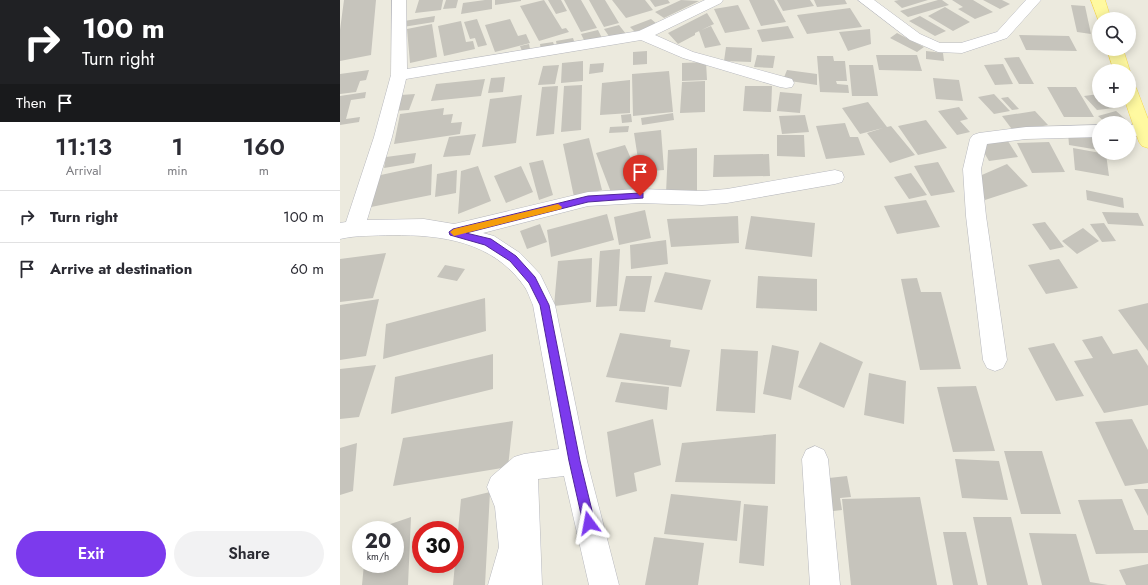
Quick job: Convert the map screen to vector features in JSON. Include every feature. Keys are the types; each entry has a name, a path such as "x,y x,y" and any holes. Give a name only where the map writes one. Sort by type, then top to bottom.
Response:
{"main road":[{"path":"1098,0 1102,12"},
{"path":"1134,108 1140,134"}],"street":[{"path":"399,0 398,75 383,137 347,229 424,227 453,232 488,242 513,259 532,280 544,305 574,461 604,585"},
{"path":"398,75 643,35 716,0"},
{"path":"865,0 915,37 938,47 962,48 1002,35 1034,0"},
{"path":"643,35 688,55 786,83"},
{"path":"995,360 976,216 972,170 979,139 1026,134 1092,131"},
{"path":"453,232 588,199 640,196 702,198 727,196 835,177"},
{"path":"815,459 825,585"},
{"path":"503,585 514,547 509,507 501,487 524,467 574,461"},
{"path":"524,467 527,585"}],"building":[{"path":"344,0 376,0 371,55 340,61 340,30"},
{"path":"419,0 443,0 441,10 415,13"},
{"path":"446,0 458,0 456,8 443,9"},
{"path":"492,0 492,9 461,14 463,3"},
{"path":"495,0 521,0 521,1 495,5"},
{"path":"544,0 562,29 566,28 569,32 539,41 520,6"},
{"path":"548,0 561,0 567,11 556,14"},
{"path":"564,0 581,0 597,28 581,32"},
{"path":"589,0 605,0 619,23 604,27"},
{"path":"612,0 645,0 653,10 626,18"},
{"path":"650,0 668,0 670,3 655,7"},
{"path":"681,0 699,1 664,18 655,12"},
{"path":"749,0 774,0 786,22 761,26"},
{"path":"777,0 810,0 814,6 783,11"},
{"path":"814,0 845,0 847,4 817,7"},
{"path":"928,0 902,8 894,1"},
{"path":"942,0 949,5 908,17 900,11"},
{"path":"952,0 973,0 993,12 975,19 958,9 963,7"},
{"path":"983,0 1002,0 1010,4 1000,9"},
{"path":"738,5 750,29 725,33 714,9"},
{"path":"1071,5 1085,6 1091,34 1077,32"},
{"path":"945,7 970,22 953,31 928,16"},
{"path":"850,8 862,27 807,34 797,15"},
{"path":"707,13 714,24 695,33 695,35 678,44 668,33"},
{"path":"435,16 434,22 403,27 404,21"},
{"path":"920,16 946,31 935,36 909,21"},
{"path":"477,19 487,45 478,47 475,38 470,39 464,22"},
{"path":"510,19 518,36 526,34 530,43 495,52 485,25"},
{"path":"651,19 657,24 635,32 630,27"},
{"path":"461,21 466,42 473,41 475,49 444,56 438,26"},
{"path":"432,24 437,57 410,63 407,29"},
{"path":"619,25 626,34 611,39 604,29"},
{"path":"711,26 721,45 705,48 699,31"},
{"path":"788,26 794,38 762,42 757,30"},
{"path":"870,29 871,44 848,51 839,32"},
{"path":"598,30 603,40 586,44 581,34"},
{"path":"897,33 924,47 917,52 890,38"},
{"path":"1019,35 1069,36 1077,51 1026,50"},
{"path":"573,38 575,44 557,47 556,41"},
{"path":"553,42 555,48 541,51 540,44"},
{"path":"529,44 530,49 522,51 520,46"},
{"path":"726,47 752,48 751,62 724,61"},
{"path":"647,51 647,64 633,65 633,52"},
{"path":"926,51 943,53 944,61 926,59"},
{"path":"757,55 775,56 773,68 754,67"},
{"path":"876,55 917,55 922,71 879,70"},
{"path":"817,56 833,56 834,61 845,61 847,81 836,81 837,84 848,85 849,93 820,92"},
{"path":"1019,57 1034,84 1019,84 1004,58"},
{"path":"583,61 583,81 561,83 562,63"},
{"path":"706,62 707,80 682,81 682,63"},
{"path":"604,63 603,72 589,74 590,64"},
{"path":"1003,64 1013,84 995,85 984,65"},
{"path":"559,65 555,84 538,85 543,66"},
{"path":"849,65 873,65 878,96 852,96"},
{"path":"369,70 366,80 360,81 356,92 340,94 340,74"},
{"path":"787,70 817,74 817,85 783,80"},
{"path":"669,71 673,112 633,116 632,74"},
{"path":"505,77 503,92 488,93 491,78"},
{"path":"933,78 959,80 963,101 936,99"},
{"path":"485,79 481,96 431,101 436,84"},
{"path":"630,80 630,113 600,115 602,83"},
{"path":"705,81 705,112 680,113 682,82"},
{"path":"582,85 581,130 561,132 564,86"},
{"path":"558,86 554,134 536,136 542,87"},
{"path":"745,86 772,86 771,112 743,111"},
{"path":"1047,87 1076,87 1093,116 1064,117"},
{"path":"366,92 365,98 351,100 346,119 360,117 359,122 340,125 340,96"},
{"path":"780,92 802,94 800,113 777,111"},
{"path":"415,94 409,110 393,111 401,95"},
{"path":"994,94 1010,111 994,114 978,97"},
{"path":"522,95 516,143 482,147 490,99"},
{"path":"1092,95 1092,105 1084,96"},
{"path":"1008,97 1019,109 1012,110 1001,98"},
{"path":"868,102 887,127 891,126 915,155 890,163 867,133 883,128 860,134 842,108"},
{"path":"959,107 968,119 960,121 970,132 957,135 938,111"},
{"path":"444,108 443,115 453,114 451,123 462,122 460,134 394,144 400,114"},
{"path":"1095,108 1114,108 1097,110"},
{"path":"1035,111 1048,125 1014,132 1002,116"},
{"path":"1116,111 1122,116 1098,116"},
{"path":"673,113 674,120 642,125 641,118"},
{"path":"631,114 632,122 622,123 621,115"},
{"path":"805,115 809,132 782,134 779,116"},
{"path":"926,120 947,148 918,155 898,126"},
{"path":"845,123 850,137 858,137 865,155 826,159 816,126"},
{"path":"629,126 628,132 609,133 610,127"},
{"path":"661,130 664,170 640,172 634,133"},
{"path":"1068,133 1092,134 1092,149 1069,145"},
{"path":"476,134 470,155 443,157 449,137"},
{"path":"777,135 804,135 805,157 777,156"},
{"path":"589,138 602,190 574,197 563,144"},
{"path":"1006,138 1018,157 989,161 979,144"},
{"path":"1049,142 1065,172 1032,173 1017,143"},
{"path":"625,145 643,186 612,195 596,153"},
{"path":"697,148 697,192 666,193 668,150"},
{"path":"1073,148 1092,151 1092,160 1107,160 1109,176 1075,170"},
{"path":"416,153 414,163 384,168 386,157"},
{"path":"769,154 770,176 713,177 714,155"},
{"path":"543,160 553,195 539,200 529,163"},
{"path":"938,162 955,192 931,196 914,166"},
{"path":"432,164 431,195 371,207 376,176"},
{"path":"1007,164 1028,186 985,200 975,178"},
{"path":"478,166 491,201 458,214 461,171"},
{"path":"521,166 533,192 506,203 494,176"},
{"path":"457,170 456,193 435,197 437,174"},
{"path":"911,173 927,195 909,199 894,177"},
{"path":"1086,190 1123,198 1124,208 1087,200"},
{"path":"926,200 940,227 897,234 884,206"},
{"path":"645,210 651,238 619,245 614,217"},
{"path":"1102,212 1138,213 1144,226 1108,224"},
{"path":"607,214 614,240 551,257 547,230"},
{"path":"738,216 739,243 671,247 667,219"},
{"path":"751,216 815,223 812,257 745,249"},
{"path":"1045,222 1064,247 1050,250 1032,224"},
{"path":"1104,223 1116,241 1102,242 1090,224"},
{"path":"540,224 547,242 527,249 520,231"},
{"path":"1083,228 1099,241 1077,254 1062,241"},
{"path":"666,240 668,264 631,269 630,245"},
{"path":"620,249 617,306 596,307 600,251"},
{"path":"386,253 373,298 340,302 340,259"},
{"path":"592,258 591,302 554,306 558,261"},
{"path":"1059,259 1078,288 1046,294 1028,265"},
{"path":"445,265 465,269 457,281 437,277"},
{"path":"665,272 711,280 702,310 654,302"},
{"path":"626,276 652,276 645,312 619,311"},
{"path":"758,276 817,279 817,311 756,308"},
{"path":"917,278 921,292 941,292 961,369 920,370 901,279"},
{"path":"485,298 486,331 383,359 386,324"},
{"path":"379,299 366,356 340,360 340,305"},
{"path":"1148,303 1148,351 1118,310"},
{"path":"620,333 671,340 670,347 690,350 681,387 606,377"},
{"path":"1102,336 1113,354 1137,349 1148,366 1148,405 1104,413 1074,361 1093,358 1082,340"},
{"path":"820,342 863,362 844,408 798,387"},
{"path":"1054,343 1084,396 1056,401 1028,348"},
{"path":"772,345 799,351 791,400 763,394"},
{"path":"721,349 758,351 755,413 716,411"},
{"path":"493,354 493,389 391,414 395,377"},
{"path":"376,365 359,417 340,419 340,369"},
{"path":"869,373 906,381 904,424 864,415"},
{"path":"621,382 669,387 667,410 615,402"},
{"path":"976,386 995,451 953,452 937,387"},
{"path":"653,419 661,465 634,473 637,491 616,497 607,432"},
{"path":"1132,419 1148,450 1148,483 1125,486 1095,422"},
{"path":"513,421 508,467 393,486 403,438"},
{"path":"776,434 775,484 675,482 682,443"},
{"path":"357,443 353,491 340,495 340,448"},
{"path":"1004,451 1042,451 1061,514 1021,514"},
{"path":"955,459 999,461 1008,500 962,498"},
{"path":"847,476 851,497 840,498 842,510 825,512 820,479"},
{"path":"1134,489 1148,489 1148,516"},
{"path":"490,492 485,585 453,585 454,573 464,573 464,521 459,521 461,499"},
{"path":"671,494 741,501 737,541 664,534"},
{"path":"920,497 937,585 851,585 842,499"},
{"path":"1122,499 1134,530 1148,530 1148,553 1096,554 1078,500"},
{"path":"744,504 768,506 764,566 739,563"},
{"path":"411,517 408,585 362,585 363,573 404,573 404,521 399,521"},
{"path":"973,517 1011,517 1028,585 987,585"},
{"path":"943,532 966,532 978,585 953,585"},
{"path":"1029,533 1076,534 1090,582 1108,585 1042,585"},
{"path":"654,537 704,543 698,585 645,585"},
{"path":"1148,564 1148,585 1126,585 1119,570"}],"slow traffic":[{"path":"454,232 558,207"}],"route":[{"path":"589,523 574,461 544,305 532,280 513,259 488,242 453,232 588,199 640,196"}]}
